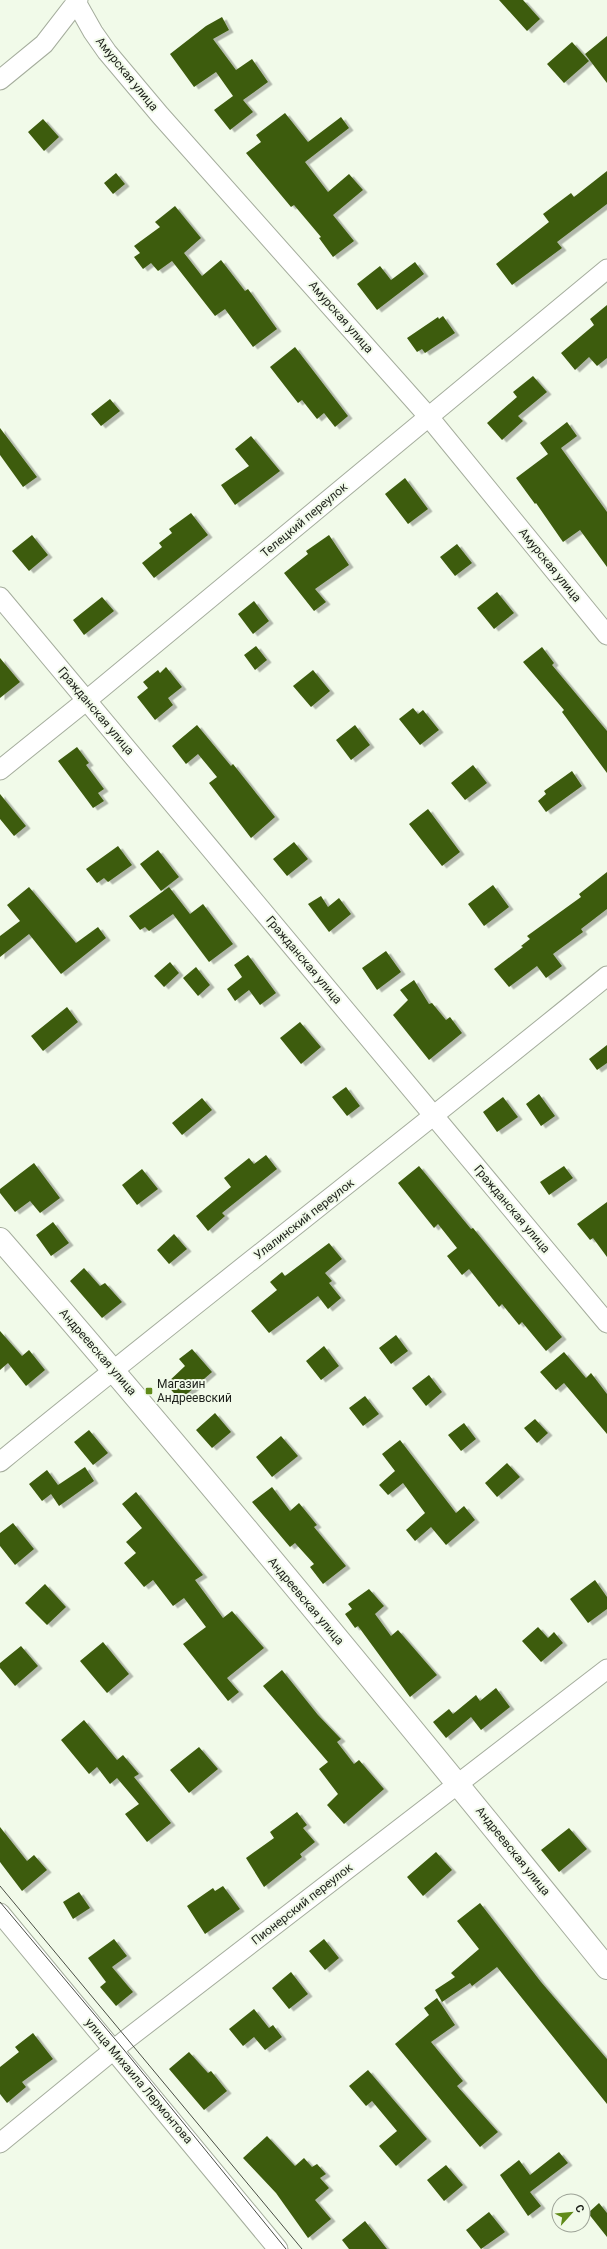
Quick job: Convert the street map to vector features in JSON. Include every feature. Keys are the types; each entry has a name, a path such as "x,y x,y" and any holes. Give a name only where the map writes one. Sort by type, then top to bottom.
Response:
{"street":[{"path":"0,80 44,44 76,0"},
{"name":"Амурская улица","path":"76,0 93,32 160,115 428,416 607,635"},
{"name":"Телецкий переулок","path":"0,770 87,700 607,269"},
{"name":"Гражданская улица","path":"0,597 607,1323"},
{"name":"Улалинский переулок","path":"0,1462 114,1369 435,1116 607,976"},
{"name":"Андреевская улица","path":"0,1239 114,1369 458,1784 607,1968"},
{"name":"Пионерский переулок","path":"0,2143 113,2050 607,1669"},
{"name":"улица Михаила Лермонтова","path":"0,1913 278,2249"}],"building":[{"path":"499,0 523,0 540,19 527,31"},
{"path":"222,17 229,30 213,39 236,70 252,59 268,82 243,100 253,112 230,130 214,110 233,96 216,72 194,87 170,54 206,26"},
{"path":"607,36 607,83 585,54"},
{"path":"572,42 589,61 564,83 547,64"},
{"path":"285,113 308,142 341,117 349,128 305,162 328,192 349,174 363,190 333,215 354,241 333,257 319,238 321,237 294,205 291,207 246,153 261,142 256,135"},
{"path":"43,119 59,137 44,151 28,132"},
{"path":"607,171 607,204 557,242 562,248 512,285 496,264 549,222 543,214 571,193 574,197"},
{"path":"116,173 125,184 113,194 104,183"},
{"path":"175,206 201,238 184,253 202,276 221,260 245,291 248,289 277,329 253,347 225,309 215,316 172,261 158,271 151,263 143,269 134,257 140,253 134,246 160,227 155,222"},
{"path":"415,262 424,274 377,310 357,284 380,266 391,280"},
{"path":"607,305 607,358 597,366 589,357 575,370 561,353 594,325 590,319"},
{"path":"443,316 455,333 425,353 422,349 417,352 407,338 438,317 439,319"},
{"path":"295,347 348,416 335,427 324,413 317,419 302,400 298,403 270,367"},
{"path":"533,376 547,392 518,416 523,421 502,440 487,423 517,397 513,392"},
{"path":"110,399 120,411 101,426 91,414"},
{"path":"567,422 577,436 561,448 607,512 607,567 580,530 563,542 536,503 535,504 516,478 548,454 540,443"},
{"path":"0,428 37,477 23,487 0,455"},
{"path":"251,436 280,471 235,505 221,485 249,466 235,449"},
{"path":"405,478 428,509 408,524 385,494"},
{"path":"191,513 208,535 154,578 142,563 162,547 159,543 172,533 169,529"},
{"path":"32,535 48,555 29,571 12,551"},
{"path":"329,535 349,565 315,589 326,602 314,611 284,573 308,554 306,551"},
{"path":"457,544 472,563 455,576 440,557"},
{"path":"497,592 514,613 494,629 477,608"},
{"path":"102,597 114,611 84,635 73,620"},
{"path":"254,601 269,621 253,634 238,614"},
{"path":"256,646 267,660 255,670 244,655"},
{"path":"542,647 554,663 552,665 607,731 607,773 562,712 564,710 523,662"},
{"path":"0,658 20,682 0,698"},
{"path":"166,667 182,687 168,698 173,705 155,720 137,697 148,688 143,682 158,670 160,673"},
{"path":"313,670 330,691 311,707 293,686"},
{"path":"413,708 418,714 423,710 439,730 420,745 399,719"},
{"path":"197,725 231,766 233,764 275,817 251,838 209,783 217,777 198,754 186,764 172,746"},
{"path":"355,725 370,745 351,760 336,740"},
{"path":"77,747 89,763 86,765 104,789 98,793 104,801 93,808 58,761"},
{"path":"473,765 487,783 465,800 451,783"},
{"path":"572,771 582,786 546,812 538,801 546,794 544,791"},
{"path":"0,794 26,826 14,836 0,819"},
{"path":"428,809 460,852 442,866 409,824"},
{"path":"294,842 308,859 287,876 273,859"},
{"path":"118,846 132,865 108,882 104,878 97,883 86,869"},
{"path":"158,850 179,877 161,891 140,864"},
{"path":"607,872 607,909 581,929 583,932 553,954 562,966 546,978 537,966 509,987 494,969 523,947 521,946 530,939 527,936 581,897 579,894"},
{"path":"493,885 509,907 484,926 468,904"},
{"path":"29,887 76,943 98,927 106,938 61,974 29,934 0,957 0,936 20,921 7,905"},
{"path":"169,887 190,914 203,904 233,944 209,962 173,914 149,931 145,927 140,930 129,916"},
{"path":"321,896 328,907 339,898 351,914 329,932 308,904"},
{"path":"386,951 401,972 377,990 362,968"},
{"path":"248,955 276,993 260,1005 249,990 235,1001 227,989 242,977 234,965"},
{"path":"170,962 179,973 164,987 154,976"},
{"path":"196,967 210,985 198,996 183,978"},
{"path":"414,980 429,1004 432,1003 446,1020 450,1017 462,1033 429,1060 393,1015 408,1000 400,990"},
{"path":"67,1007 78,1022 43,1051 31,1036"},
{"path":"300,1022 321,1047 301,1064 280,1038"},
{"path":"607,1045 607,1063 597,1070 589,1059"},
{"path":"346,1087 360,1106 347,1116 332,1097"},
{"path":"539,1094 555,1116 541,1126 526,1104"},
{"path":"503,1097 518,1117 497,1132 483,1112"},
{"path":"202,1098 212,1110 182,1135 172,1123"},
{"path":"266,1155 277,1169 222,1213 225,1216 208,1231 196,1216 231,1187 224,1178 249,1158 254,1164"},
{"path":"34,1163 60,1198 40,1213 30,1201 15,1212 0,1193 0,1189"},
{"path":"419,1166 471,1229 473,1228 562,1337 546,1351 522,1322 519,1325 502,1304 499,1307 469,1269 462,1275 447,1256 457,1248 438,1224 434,1228 398,1183"},
{"path":"564,1166 573,1178 549,1195 540,1182"},
{"path":"142,1169 158,1189 137,1205 122,1185"},
{"path":"607,1202 607,1257 593,1238 590,1240 577,1224"},
{"path":"53,1222 69,1243 51,1256 36,1235"},
{"path":"174,1234 187,1249 169,1264 157,1250"},
{"path":"329,1243 342,1259 325,1273 332,1281 329,1283 341,1298 328,1309 318,1296 269,1333 251,1311 277,1290 270,1282 282,1272 285,1276"},
{"path":"84,1268 100,1286 105,1283 122,1302 102,1318 70,1281"},
{"path":"0,1331 22,1356 29,1350 45,1370 26,1386 8,1363 0,1370"},
{"path":"396,1335 408,1351 391,1364 379,1348"},
{"path":"324,1346 339,1366 321,1380 306,1361"},
{"path":"192,1349 212,1372 180,1400 166,1384 185,1366 179,1359"},
{"path":"564,1352 586,1378 591,1373 607,1394 607,1434 564,1383 556,1390 540,1372"},
{"path":"429,1375 442,1392 426,1406 412,1388"},
{"path":"365,1396 379,1414 363,1426 349,1408"},
{"path":"215,1413 231,1432 212,1448 196,1430"},
{"path":"535,1419 548,1433 537,1443 524,1428"},
{"path":"464,1423 476,1439 461,1451 448,1435"},
{"path":"89,1430 108,1453 93,1465 74,1442"},
{"path":"281,1436 298,1456 272,1477 256,1457"},
{"path":"400,1440 456,1513 464,1506 475,1520 446,1545 431,1527 415,1541 406,1530 425,1513 403,1483 388,1495 379,1485 395,1471 382,1454"},
{"path":"507,1463 520,1477 497,1497 485,1483"},
{"path":"85,1467 94,1481 59,1506 51,1494 42,1501 29,1484 47,1470 58,1485"},
{"path":"272,1487 290,1511 299,1503 317,1525 314,1527 346,1566 323,1584 310,1567 314,1564 295,1543 290,1547 252,1502"},
{"path":"136,1492 203,1575 195,1580 223,1618 232,1611 264,1648 227,1678 239,1692 228,1701 183,1644 206,1627 184,1598 173,1606 153,1580 144,1587 124,1563 136,1553 126,1542 142,1528 122,1504"},
{"path":"13,1523 34,1549 15,1565 0,1546 0,1533"},
{"path":"595,1580 607,1597 607,1609 588,1623 570,1599"},
{"path":"45,1584 66,1607 47,1625 25,1603"},
{"path":"369,1589 384,1606 375,1614 391,1636 398,1630 437,1675 410,1697 358,1626 355,1628 345,1614 352,1609 348,1604"},
{"path":"538,1627 548,1638 554,1632 563,1643 541,1662 522,1641"},
{"path":"103,1642 129,1674 107,1693 80,1661"},
{"path":"21,1646 38,1666 15,1686 0,1668 0,1663"},
{"path":"282,1670 318,1715 341,1739 337,1742 354,1764 359,1760 384,1789 344,1824 327,1805 338,1794 319,1769 328,1762 263,1686"},
{"path":"496,1688 510,1707 481,1730 471,1717 446,1738 433,1722 449,1709 453,1714 476,1695 480,1701"},
{"path":"84,1720 117,1760 123,1755 139,1774 134,1777 171,1823 147,1842 125,1814 139,1804 117,1778 110,1784 97,1767 89,1774 61,1740"},
{"path":"199,1747 218,1769 189,1793 170,1770"},
{"path":"297,1812 307,1825 303,1828 315,1842 300,1854 302,1857 264,1887 246,1858 274,1838 270,1832"},
{"path":"0,1827 27,1861 34,1855 47,1870 22,1891 0,1862"},
{"path":"569,1828 587,1849 559,1872 541,1850"},
{"path":"436,1852 452,1870 423,1896 407,1877"},
{"path":"223,1886 240,1909 205,1934 187,1906 213,1888 215,1891"},
{"path":"79,1892 90,1908 73,1919 63,1902"},
{"path":"480,1903 541,1982 607,2059 607,2104 497,1967 472,1986 470,1983 442,2002 435,1990 455,1977 451,1973 479,1949 457,1921"},
{"path":"114,1939 127,1956 112,1967 133,1992 116,2006 100,1987 106,1982 88,1958"},
{"path":"324,1939 339,1958 325,1970 309,1951"},
{"path":"291,1972 308,1994 289,2009 272,1988"},
{"path":"437,1998 455,2025 431,2042 463,2081 457,2086 498,2132 480,2147 395,2044 429,2015 424,2008"},
{"path":"254,2009 269,2028 273,2025 282,2037 265,2050 254,2037 243,2046 229,2029"},
{"path":"33,2033 53,2059 22,2082 26,2087 7,2103 0,2094 0,2067 19,2052 15,2047"},
{"path":"189,2052 208,2073 211,2071 227,2091 204,2110 169,2069"},
{"path":"368,2070 427,2139 396,2166 379,2146 397,2131 372,2101 366,2106 349,2086"},
{"path":"267,2136 295,2166 304,2158 312,2167 317,2164 326,2174 320,2178 329,2188 315,2200 331,2219 308,2238 276,2193 243,2158"},
{"path":"559,2152 568,2163 530,2192 541,2206 528,2216 500,2175 519,2160 530,2175"},
{"path":"446,2165 463,2185 444,2201 427,2180"},
{"path":"599,2203 607,2213 607,2237 591,2217 591,2210"},
{"path":"489,2212 505,2232 481,2249 466,2230"},
{"path":"365,2221 387,2249 349,2249 342,2240"}],"tram line":[{"path":"0,1886 302,2249"},
{"path":"0,1902 120,2045 286,2249"}],"place":[{"name":"Магазин Андреевский","path":"149,1391"}]}
